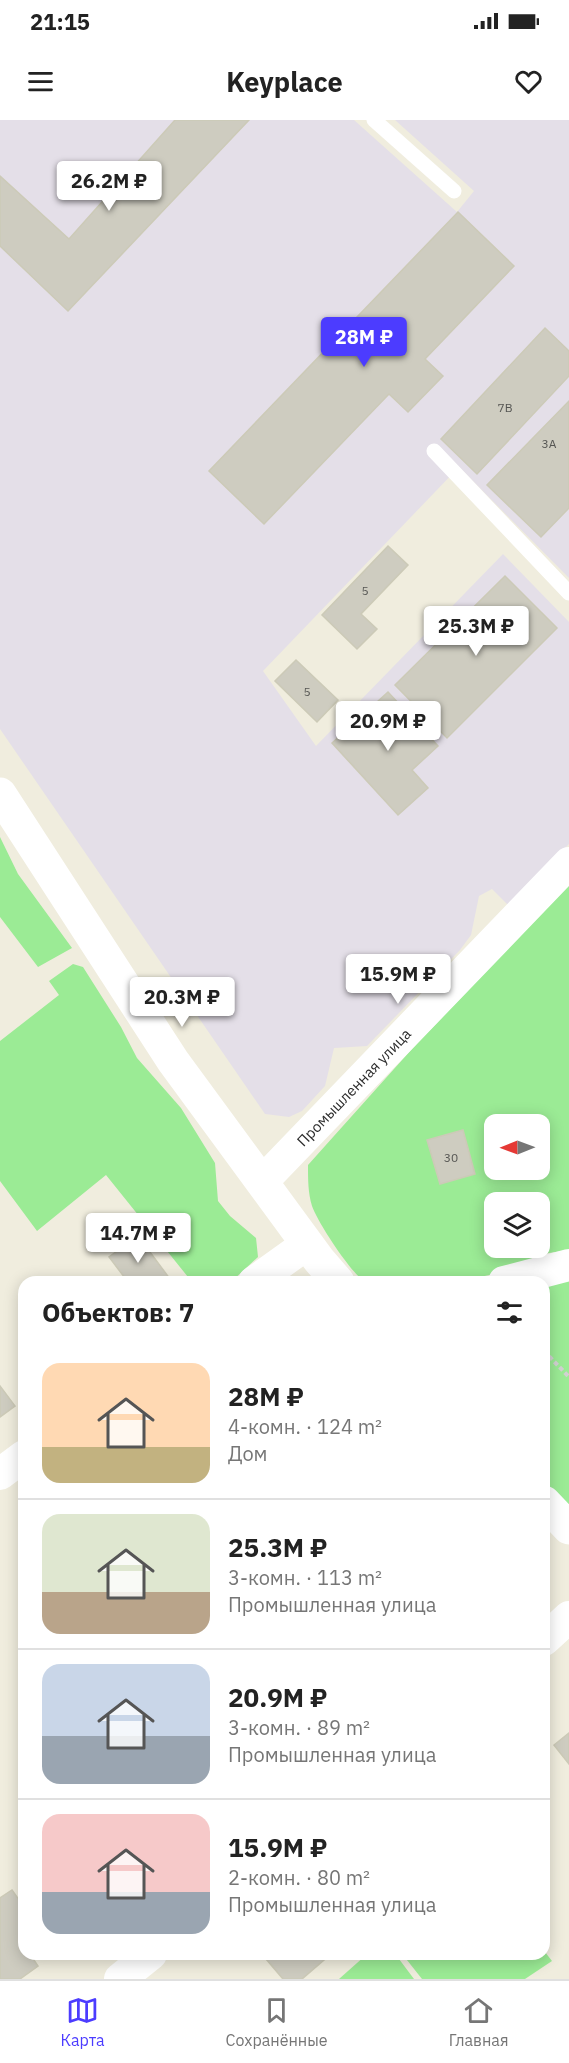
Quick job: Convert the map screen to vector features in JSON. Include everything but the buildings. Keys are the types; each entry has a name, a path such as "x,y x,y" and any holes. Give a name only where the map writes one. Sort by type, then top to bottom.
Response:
{"street":[{"path":"0,796 173,1061 307,1244 333,1276"},
{"name":"Промышленная улица","path":"262,1182 569,863"},
{"path":"262,1276 307,1244"},
{"path":"527,1276 569,1265"},
{"path":"0,1474 18,1460"},
{"path":"550,1508 569,1528"},
{"path":"550,1634 569,1617"},
{"path":"120,1979 144,1960"}],"lane":[{"path":"374,120 454,191"},
{"path":"434,451 569,593"}],"path":[{"path":"550,1357 569,1377"}],"shaded area":[{"path":"0,120 354,120 457,212 474,191 395,120 569,120 569,578 459,467 263,671 316,746 503,554 569,622 569,844 508,905 492,889 479,896 471,935 460,950 367,1046 334,1048 325,1086 302,1111 289,1117 265,1114 0,729"}],"green space":[{"path":"0,837 18,874 72,948 38,967 0,917"},
{"path":"569,885 569,1250 550,1253 550,1192 484,1192 484,1258 533,1258 521,1268 484,1276 358,1276 315,1214 309,1191 308,1165 411,1050"},
{"path":"73,964 83,967 121,1027 137,1058 181,1108 215,1163 218,1201 230,1216 256,1238 258,1257 237,1276 187,1276 106,1175 37,1231 0,1181 0,1041 59,995 49,981"},
{"path":"569,1277 569,1509 550,1489 550,1283"},
{"path":"550,1958 552,1961 525,1979 422,1979 407,1960"},
{"path":"360,1960 400,1960 414,1979 339,1979"}]}
